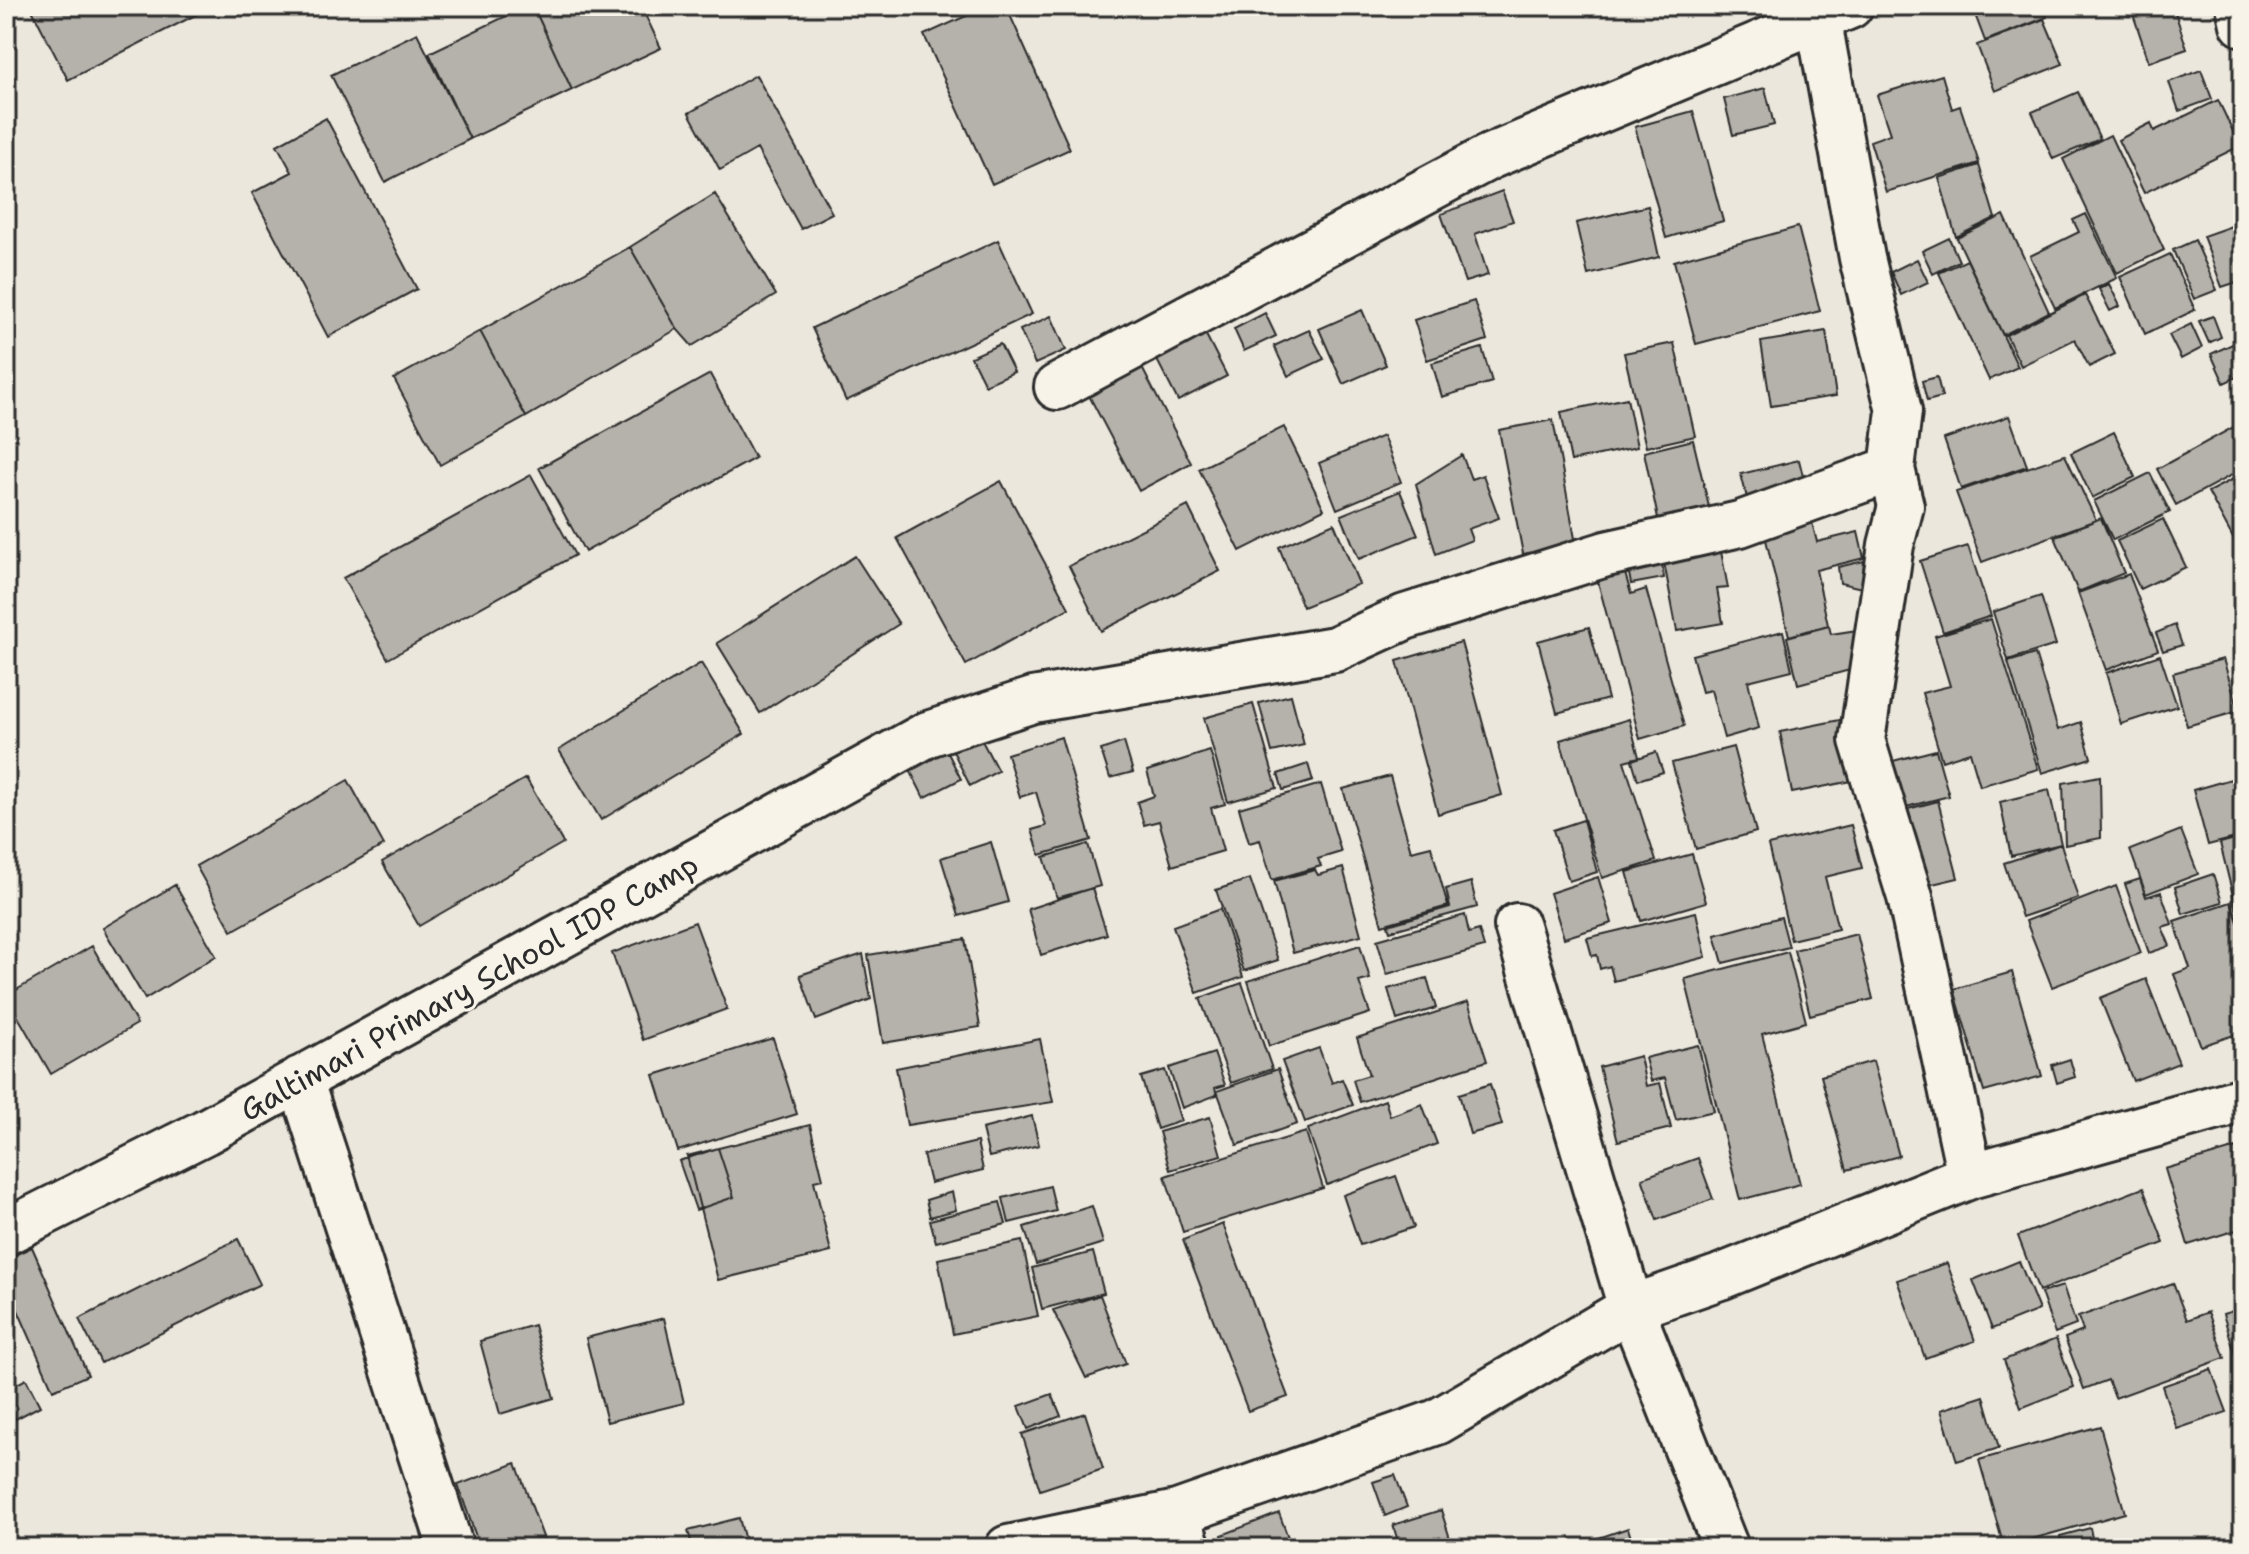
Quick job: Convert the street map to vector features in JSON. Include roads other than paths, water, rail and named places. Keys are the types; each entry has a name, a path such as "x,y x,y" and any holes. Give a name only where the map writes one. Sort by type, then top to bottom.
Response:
{"street":[{"path":"2239,6 2243,24"},
{"path":"1057,387 1489,157 1829,10 1862,258 1899,411 1892,469 1901,506 1891,545 1862,740 1910,897 1970,1176"},
{"name":"Galtimari Primary School IDP Camp","path":"6,1232 205,1132 928,734 1033,700 1335,649 1405,617 1606,554 1740,524 1892,469"},
{"path":"1517,926 1631,1308 1726,1548"},
{"path":"300,1079 451,1548"},
{"path":"1008,1548 1183,1530 1437,1422 1631,1308 1720,1277 1970,1176 2243,1100"}]}
